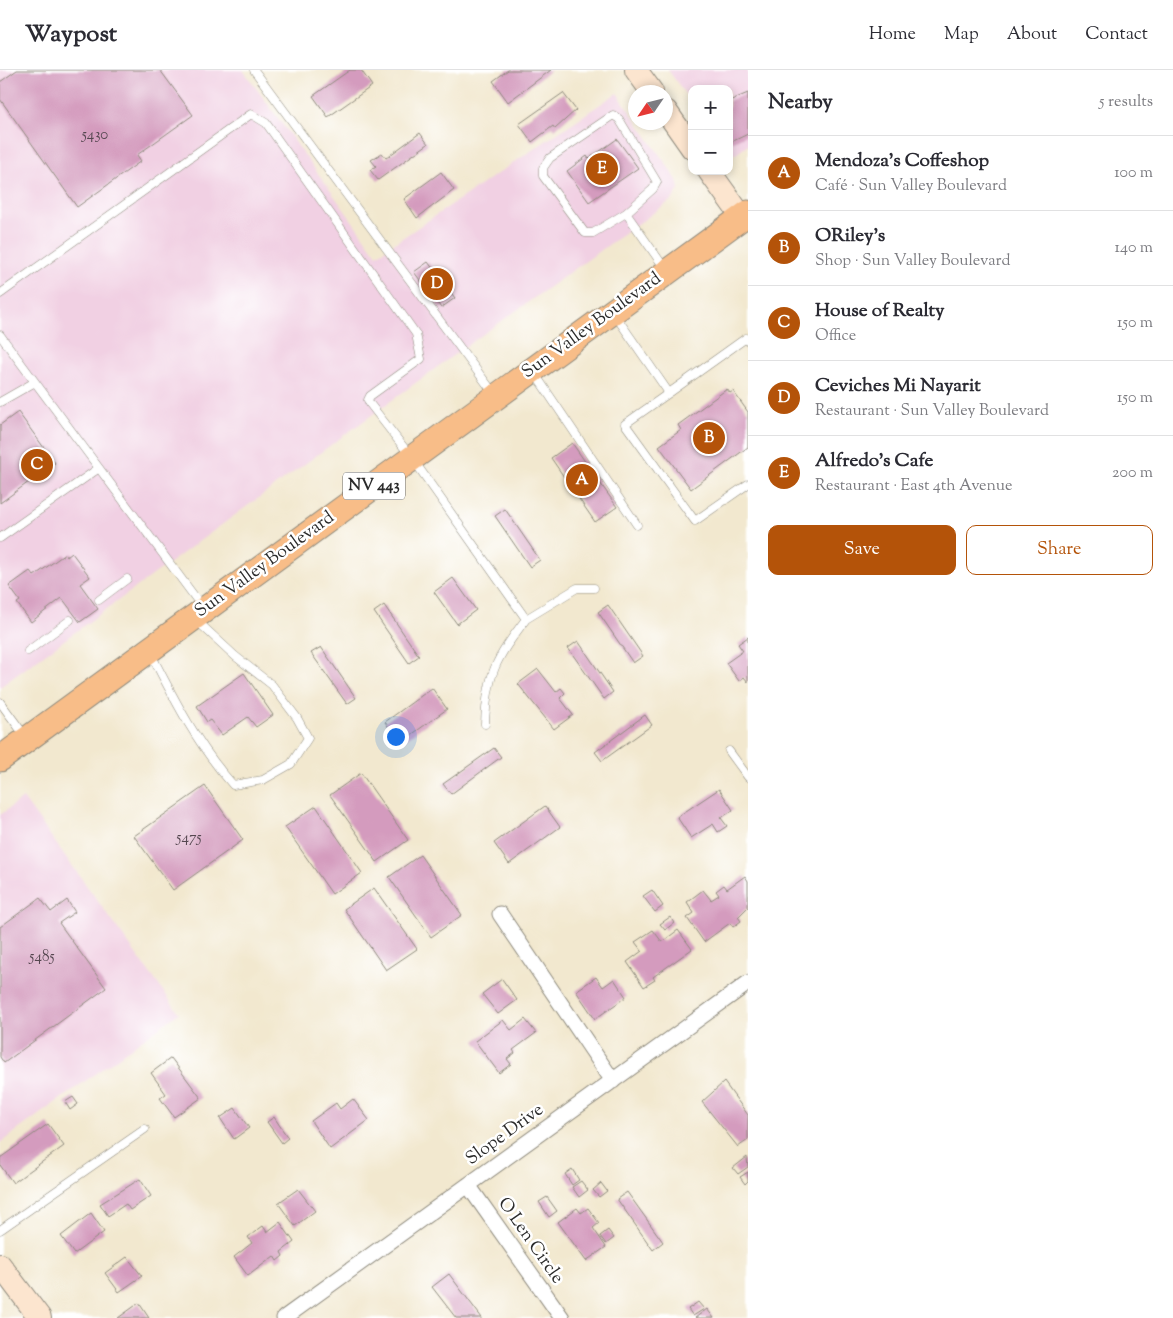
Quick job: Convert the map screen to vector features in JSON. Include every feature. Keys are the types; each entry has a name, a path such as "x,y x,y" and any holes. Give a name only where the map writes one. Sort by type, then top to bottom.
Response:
{"main road":[{"name":"Sun Valley Boulevard","path":"0,759 613,311 746,219"}],"street":[{"path":"636,70 647,85"},
{"path":"673,121 688,142"},
{"path":"712,175 746,219"},
{"path":"500,914 613,1080"},
{"name":"Slope Drive","path":"284,1318 748,983"},
{"name":"O Len Circle","path":"468,1185 562,1318"},
{"path":"0,1264 34,1316"}],"lane":[{"path":"254,70 497,396"},
{"path":"0,294 251,114 266,123 416,334 421,359 368,400 412,458 526,619"},
{"path":"613,115 619,119 657,182 653,189 626,212 592,233 586,233 543,176 543,168 550,158 613,115"},
{"path":"626,212 667,272"},
{"path":"613,311 669,393"},
{"path":"0,335 99,468 199,614 235,656 272,684 297,718 308,738 291,764 263,780 233,786 209,758 178,708 150,650"},
{"path":"748,341 746,338 625,424 695,521 748,484"},
{"path":"532,370 637,525"},
{"path":"0,402 35,382"},
{"path":"0,538 99,468"},
{"path":"99,600 127,579"},
{"path":"485,724 490,675 504,648 526,619 577,588 594,588"},
{"path":"28,651 70,620"},
{"path":"0,702 27,739"},
{"path":"729,751 748,777"},
{"path":"0,1230 145,1129"}],"shaded area":[{"path":"0,70 243,70 377,255 617,93 628,109 628,130 643,130 677,180 679,189 673,199 451,357 0,687"},
{"path":"668,70 748,70 748,145 736,154 733,154 733,85 688,85 688,98"},
{"path":"23,798 179,1013 0,1143 0,815"}],"building":[{"path":"17,70 160,70 193,115 137,155 141,161 77,207 0,99 0,82"},
{"path":"350,70 361,70 372,86 328,117 313,96"},
{"path":"508,70 551,70 508,102 493,81"},
{"path":"563,93 576,110 555,129 553,126 532,142 519,124"},
{"path":"748,93 748,134 733,141 733,130 733,99"},
{"path":"420,133 428,144 378,180 370,170 376,166 371,160 382,153 386,158"},
{"path":"617,139 638,168 589,202 567,171 587,156 589,159"},
{"path":"441,172 454,190 417,218 404,199"},
{"path":"428,262 455,298 441,308 414,272"},
{"path":"727,389 730,393 733,391 748,412 748,447 691,489 659,446 681,430 678,425"},
{"path":"18,412 55,463 0,503 0,425"},
{"path":"572,443 617,507 595,522 551,458"},
{"path":"505,509 540,560 530,567 495,516"},
{"path":"72,553 90,577 80,584 98,609 80,622 62,598 31,622 17,603 20,601 9,586 30,571 34,576 65,554 67,557"},
{"path":"453,578 476,610 457,624 434,592"},
{"path":"384,605 419,656 409,663 374,612"},
{"path":"608,605 643,656 633,663 598,612"},
{"path":"748,637 748,682 744,677 739,681 726,663 743,651 738,644"},
{"path":"578,641 613,692 604,699 568,648"},
{"path":"321,647 356,698 347,704 311,653"},
{"path":"538,669 556,692 561,688 565,693 560,698 573,715 554,729 518,684"},
{"path":"244,673 273,715 256,727 248,717 222,735 210,720 207,722 197,706"},
{"path":"432,688 447,709 400,743 385,722"},
{"path":"645,715 652,725 602,761 595,752"},
{"path":"494,748 501,757 451,794 443,784"},
{"path":"361,773 408,840 377,862 330,795"},
{"path":"205,786 243,840 173,890 134,836"},
{"path":"719,789 733,810 721,818 727,826 718,832 713,824 691,838 677,817"},
{"path":"316,806 362,873 332,894 285,827"},
{"path":"545,806 560,827 509,864 494,843"},
{"path":"420,855 462,915 431,937 389,877"},
{"path":"745,876 748,881 748,907 738,917 741,921 733,927 730,923 704,942 687,918 694,913 687,902 703,890 711,900 719,895 716,891 724,885 727,889"},
{"path":"374,888 417,949 386,970 344,909"},
{"path":"652,890 663,906 655,912 643,896"},
{"path":"40,898 51,912 67,900 75,912 59,923 106,988 4,1063 0,1057 0,927"},
{"path":"670,917 674,923 665,930 660,924"},
{"path":"653,930 662,942 678,930 692,949 653,977 655,980 644,987 627,962 642,951 635,942"},
{"path":"596,977 603,987 614,979 626,997 595,1019 576,991"},
{"path":"502,979 517,1000 498,1014 482,994"},
{"path":"525,1019 536,1033 513,1050 515,1053 507,1059 511,1064 499,1073 475,1041 503,1020 511,1030"},
{"path":"171,1058 201,1098 174,1117 160,1098 166,1094 151,1073"},
{"path":"724,1082 748,1115 748,1140 738,1147 702,1102"},
{"path":"73,1097 78,1104 70,1110 65,1102"},
{"path":"353,1099 369,1120 330,1149 311,1121 336,1103 340,1109"},
{"path":"235,1108 249,1128 234,1139 220,1118"},
{"path":"274,1117 288,1138 282,1143 267,1122"},
{"path":"48,1124 64,1146 13,1183 0,1165 0,1158"},
{"path":"747,1157 748,1167 738,1174 733,1168"},
{"path":"572,1169 579,1180 572,1185 565,1174"},
{"path":"748,1172 748,1181 745,1184 740,1177"},
{"path":"140,1179 151,1196 130,1210 126,1204 108,1216 100,1204"},
{"path":"581,1181 588,1190 579,1197 572,1187"},
{"path":"601,1183 607,1191 599,1197 593,1190"},
{"path":"298,1189 315,1211 295,1226 278,1203"},
{"path":"627,1192 663,1242 653,1250 617,1199"},
{"path":"547,1197 557,1211 549,1217 539,1202"},
{"path":"577,1208 581,1213 588,1208 599,1223 593,1228 606,1247 586,1261 558,1222"},
{"path":"91,1213 104,1232 74,1254 61,1236"},
{"path":"280,1222 294,1242 281,1252 283,1256 277,1261 274,1256 248,1276 234,1257 252,1243 248,1237 263,1226 267,1232"},
{"path":"608,1230 614,1238 606,1244 600,1236"},
{"path":"127,1257 142,1276 119,1292 105,1273"},
{"path":"449,1274 482,1318 456,1318 432,1287"},
{"path":"698,1302 704,1309 693,1316 688,1309"},
{"path":"139,1303 149,1318 118,1318"},
{"path":"707,1309 714,1318 695,1318"}],"place":[{"name":"Alfredo's Cafe","path":"602,169"},
{"name":"Ceviches Mi Nayarit","path":"437,284"},
{"name":"ORiley's","path":"709,438"},
{"name":"House of Realty","path":"37,465"},
{"name":"Mendoza's Coffeshop","path":"582,480"}]}
